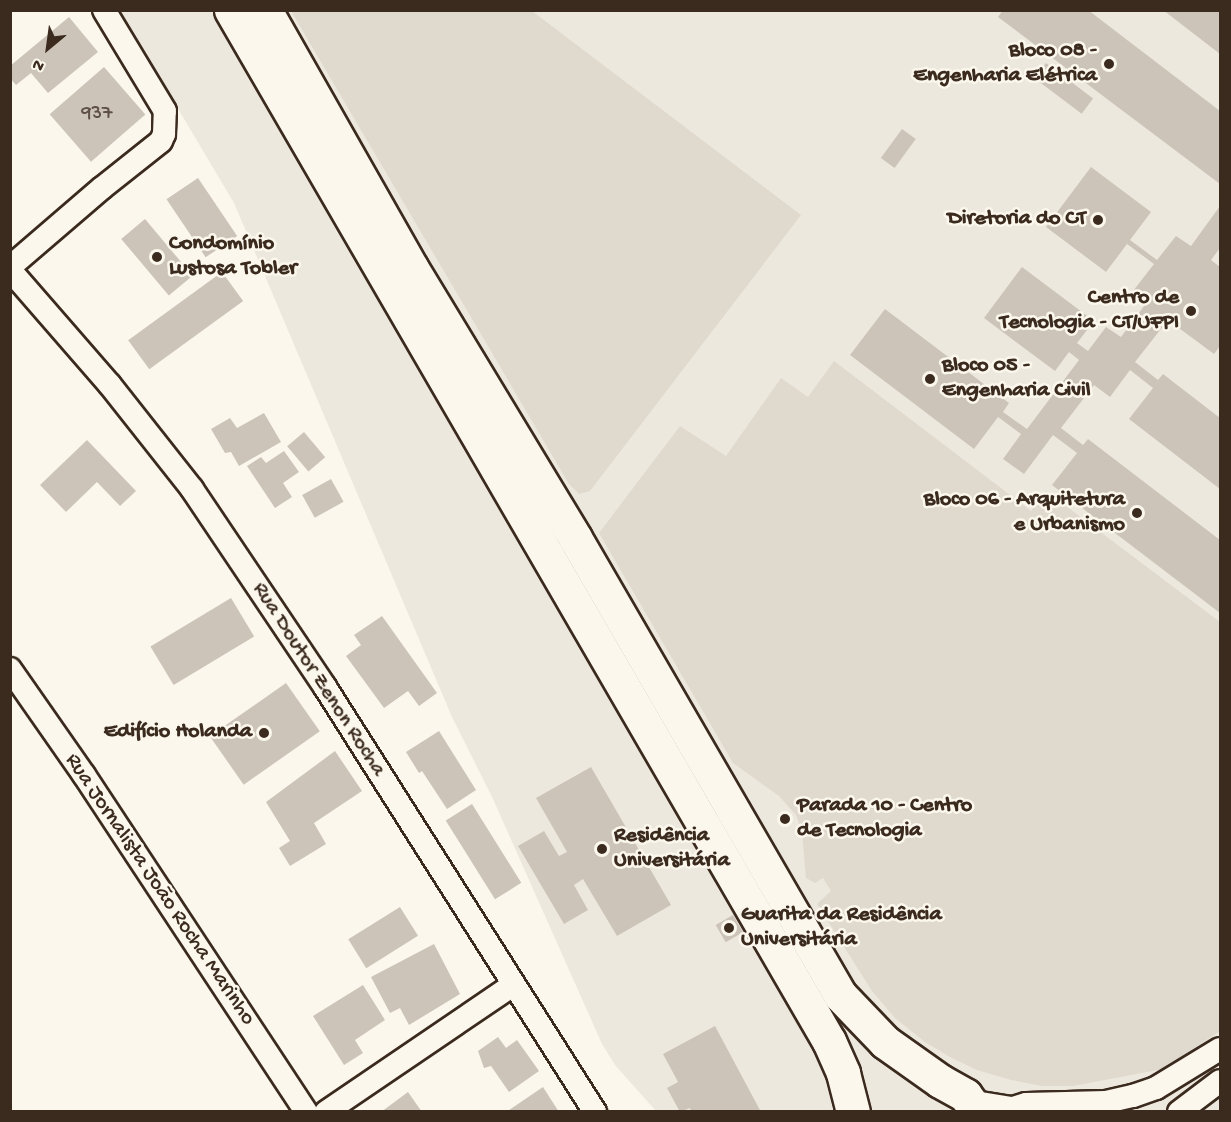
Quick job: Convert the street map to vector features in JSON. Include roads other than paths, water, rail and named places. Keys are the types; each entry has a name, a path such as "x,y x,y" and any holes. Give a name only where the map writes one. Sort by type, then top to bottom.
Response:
{"main road":[{"path":"231,10 829,1041 843,1073 853,1112"},
{"path":"265,10 411,267 574,538 840,995 885,1042 971,1103"}],"street":[{"path":"10,269 102,188 161,141 166,123 165,111 104,10"},
{"name":"Rua Doutor Zenon Rocha","path":"10,269 111,385 192,489 325,687 595,1112"},
{"name":"Rua Jornalista João Rocha Marinho","path":"10,669 91,785 306,1112"},
{"path":"326,1112 514,984"},
{"path":"1000,1112 1026,1104 1106,1102 1133,1096 1156,1088 1221,1049"},
{"path":"1179,1112 1221,1081"}],"lane":[{"path":"971,1103 1026,1104"}],"place":[{"name":"Bloco 08 - Engenharia Elétrica","path":"1109,64"},
{"name":"Diretoria do CT","path":"1098,220"},
{"name":"Condomínio Lustosa Tobler","path":"157,257"},
{"name":"Centro de Tecnologia - CT/UFPI","path":"1191,311"},
{"name":"Bloco 05 - Engenharia Civil","path":"930,379"},
{"name":"Bloco 06 - Arquitetura e Urbanismo","path":"1137,513"},
{"name":"Edifício Holanda","path":"264,733"},
{"name":"Parada 10 - Centro de Tecnologia","path":"785,819"},
{"name":"Residência Universitária","path":"602,849"},
{"name":"Guarita da Residência Universitária","path":"729,928"}]}
